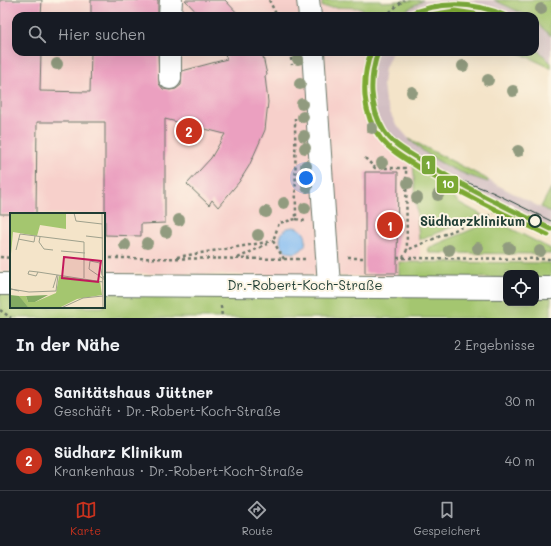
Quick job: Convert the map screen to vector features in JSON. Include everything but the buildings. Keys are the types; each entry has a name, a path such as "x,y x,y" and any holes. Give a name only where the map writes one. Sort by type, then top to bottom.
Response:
{"street":[{"path":"170,12 171,0"},
{"path":"308,0 310,12"},
{"path":"170,56 170,78"},
{"path":"312,56 329,285"},
{"name":"Dr.-Robert-Koch-Straße","path":"105,285 329,285 503,288"},
{"path":"539,288 551,288"}],"path":[{"path":"269,0 275,12"},
{"path":"390,12 404,0"},
{"path":"290,56 292,68"},
{"path":"236,259 273,241 279,224 296,220 295,114"},
{"path":"365,158 375,168 406,168 407,250 403,258"},
{"path":"407,250 493,214"},
{"path":"273,241 284,259"},
{"path":"169,258 273,241"},
{"path":"105,258 328,258"},
{"path":"397,258 551,259"},
{"path":"0,310 11,318"}],"shaded area":[{"path":"0,0 322,0 322,7 362,8 362,12 12,12 12,56 365,56 367,90 383,139 413,163 422,277 105,273 105,213 10,213 10,272 0,272"},
{"path":"423,0 494,0 520,12 458,11 403,12"},
{"path":"539,25 551,36 551,63 540,52"},
{"path":"370,56 390,56 385,68 383,84 385,101 395,123 409,139 421,150 488,182 488,180 551,213 551,232 456,183 454,186 413,163 383,139 374,123 367,90 366,74"}],"green space":[{"path":"322,0 380,0 381,2 423,0 403,12 362,12 362,8 322,7"},
{"path":"494,0 551,0 551,36 539,25 539,12 520,12"},
{"path":"539,51 551,63 551,68 526,56 539,56"},
{"path":"409,139 485,178 488,182 446,165 427,154"},
{"path":"413,163 454,186 452,194 458,202 482,215 419,240"},
{"path":"551,188 551,213 541,207"},
{"path":"494,220 551,249 551,254 429,253 428,248"},
{"path":"399,262 551,263 551,278 539,278 539,270 503,270 503,278 399,277"},
{"path":"0,293 10,293 10,308 105,308 105,293 503,297 503,306 539,306 539,297 551,297 551,318 0,318"}],"water":[{"path":"293,227 302,231 306,240 302,249 293,253 284,249 280,240 284,231"}],"tram line":[{"path":"437,171 492,192 551,221"}],"transit line":[{"name":"1","path":"415,12 443,5 468,5 496,12"},
{"name":"10","path":"449,12 461,12"},
{"name":"10","path":"370,56 366,74 365,97 370,119 381,139 403,158 434,177 548,235"},
{"name":"1","path":"377,56 372,82 375,112 384,131 397,145 453,180 551,229"}],"place":[{"name":"Südharz Klinikum","path":"189,131"},
{"name":"Südharzklinikum","path":"535,221"},
{"name":"Sanitätshaus Jüttner","path":"390,225"}]}
